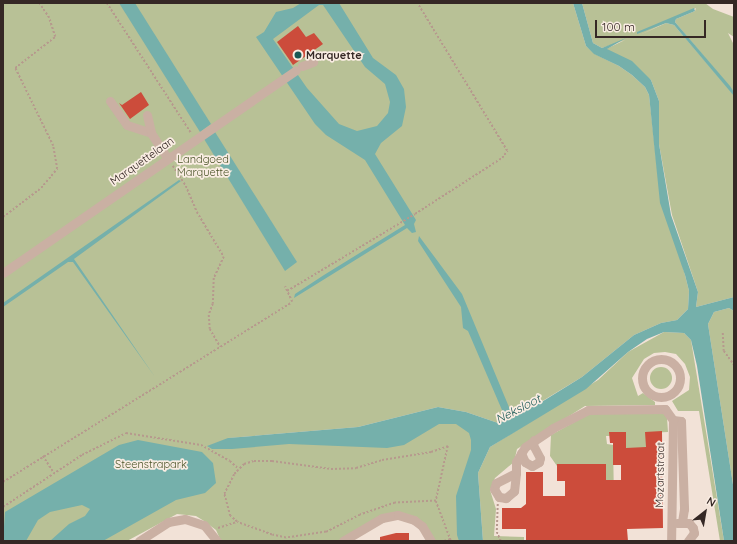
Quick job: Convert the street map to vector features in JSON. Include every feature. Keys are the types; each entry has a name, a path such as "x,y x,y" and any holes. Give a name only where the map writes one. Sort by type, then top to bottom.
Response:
{"street":[{"name":"Marquettelaan","path":"3,273 283,79 298,69 313,62"},
{"path":"110,101 127,125 151,133"},
{"path":"147,115 151,133 167,158"},
{"path":"662,359 671,362 678,369 681,379 674,392 661,398 651,395 644,388 642,378 645,368 652,361 662,359"},
{"name":"Mozartstraat","path":"661,398 665,409 673,420 671,541"},
{"path":"516,473 496,483 494,490 499,497 506,498 514,491 516,473 516,462 521,453 534,440 588,410 665,409"},
{"name":"Mozartstraat","path":"673,420 681,421 684,509 682,521"},
{"path":"521,453 525,462 532,466 536,465 540,458 533,445 534,440"},
{"path":"343,541 382,518 398,515 414,520 422,526 431,541"},
{"path":"139,541 175,520 195,520 210,530 217,541"},
{"path":"671,531 676,524 682,521 693,528 694,533 688,541"}],"path":[{"path":"3,217 41,188 57,169 53,146 14,68 55,37 49,18 38,3"},
{"path":"108,3 198,137"},
{"path":"287,292 415,214 502,158 507,151 418,3"},
{"path":"167,158 186,186 197,212 224,257 214,278 213,304 209,315 210,329 220,346"},
{"path":"3,482 292,302 285,287"},
{"path":"723,333 724,351 734,365"},
{"path":"3,507 54,473 104,443 126,433 201,445 230,460 239,469"},
{"path":"436,501 395,503 360,515 326,532 302,536 272,535 237,522 230,516 224,494 230,480 244,464 262,460 332,469 356,468 382,460 431,452 448,446 436,501 451,540 444,541"},
{"path":"43,456 54,473"},
{"path":"499,497 497,532 501,541"},
{"path":"210,530 237,522"}],"green space":[{"path":"3,3 573,3 586,46 595,54 619,66 632,75 645,87 649,95 658,176 689,291 688,309 677,320 661,323 634,335 582,377 521,414 498,423 466,412 438,407 358,427 228,438 385,435 435,414 486,433 476,461 471,541 435,541 403,514 351,533 338,541 221,541 216,530 196,516 177,514 127,541 3,541"},
{"path":"582,3 705,3 713,9 734,17 734,37 728,33 733,43 734,92 675,22 676,19 695,11 696,8 640,35 666,23 674,25 734,95 734,297 696,307 698,292 672,215 659,144 659,101 651,80 606,49 625,40 602,48 593,43"},
{"path":"729,308 734,311 734,491 708,324 714,312"},
{"path":"664,332 684,333 691,340 724,541 720,541 699,411 678,411 672,401 689,390 690,377 685,364 676,354 665,352 654,353 644,359 632,378 638,396 643,393 655,402 655,405 585,406 517,449 514,462 495,478 490,490 496,509 494,536 524,537 524,541 483,541 478,473 490,447 598,380 628,352"},
{"path":"661,367 669,370 672,378 669,386 661,389 653,386 650,378 653,370"},
{"path":"589,414 665,414 667,418 668,432 647,433 648,450 624,451 625,432 616,432 616,436 606,436 607,444 613,445 614,498 565,466 557,466 550,456 551,435"}],"water":[{"path":"119,3 135,3 211,124 200,132"},
{"path":"301,3 339,3 373,58 396,75 404,89 406,107 402,126 381,143 375,154 416,220 414,224 416,232 412,233 407,228 294,298 295,294 405,225 365,160 326,135 315,124 256,37 264,32 276,12 293,8","holes":["319,5 323,5 365,67 385,84 390,102 388,113 377,126 357,131 339,124 307,88 273,39"]},
{"path":"573,3 582,3 593,43 602,48 626,38 607,49 632,61 651,80 659,101 659,144 671,215 698,292 696,307 734,297 734,311 729,308 714,312 708,324 734,491 734,541 724,541 697,366 691,340 684,333 664,332 647,339 628,352 586,389 490,447 478,473 483,541 459,541 457,535 456,496 471,450 471,440 469,433 456,424 439,424 404,445 387,448 289,444 232,449 212,449 207,446 228,438 358,427 438,407 466,412 498,423 504,421 505,417 468,331 463,328 461,307 418,241 419,236 462,294 511,412 515,415 540,403 582,377 634,335 661,323 677,320 688,309 689,291 685,275 660,203 649,95 645,87 632,75 619,66 594,54 586,46"},
{"path":"694,8 695,11 676,19 675,22 730,86 734,92 734,96 674,25 666,23 637,34 637,32"},
{"path":"215,132 297,262 285,271 204,139"},
{"path":"179,180 181,181 74,259 155,377 73,262 68,262 3,307 3,303"},
{"path":"138,440 202,452 213,463 216,483 205,493 176,500 103,541 50,541 69,524 85,516 90,509 82,505 50,512 38,520 26,541 3,541 5,512 119,445"}],"building":[{"name":"Marquette","path":"298,26 306,37 314,33 323,44 293,65 277,42"},
{"path":"141,92 149,105 130,119 119,103 122,105"},
{"path":"662,431 663,528 627,529 628,541 526,541 526,529 502,529 502,508 521,508 526,504 526,472 543,472 543,496 565,496 565,481 557,481 557,464 606,464 606,480 621,480 621,465 613,465 613,443 610,443 609,432 626,432 626,448 646,447 645,432"},
{"path":"396,533 409,533 409,541 380,541 380,537"}],"place":[{"name":"Marquette","path":"298,55"}],"park label":[{"name":"Landgoed Marquette","path":"203,166"},
{"name":"Steenstrapark","path":"151,464"}],"water label":[{"name":"Neksloot","path":"518,409"}]}
